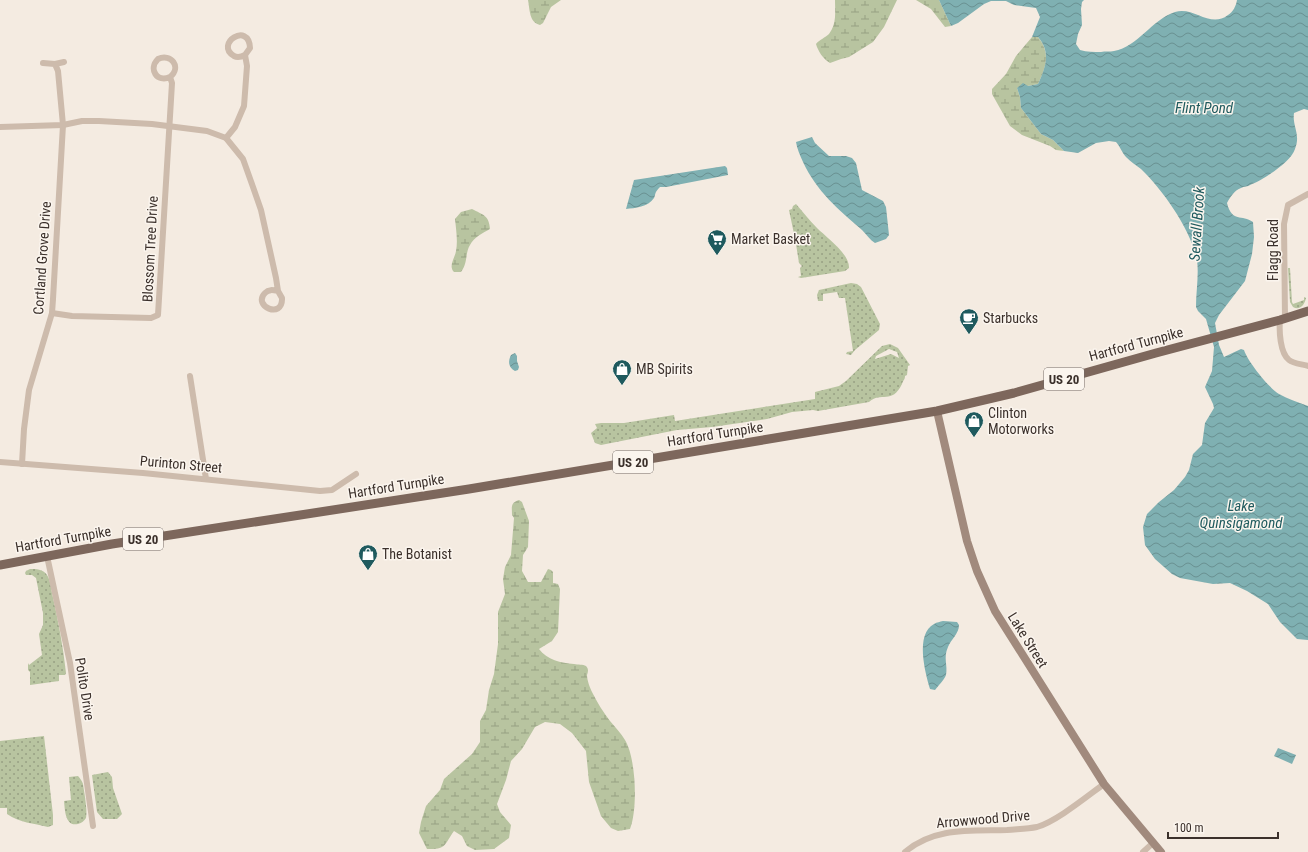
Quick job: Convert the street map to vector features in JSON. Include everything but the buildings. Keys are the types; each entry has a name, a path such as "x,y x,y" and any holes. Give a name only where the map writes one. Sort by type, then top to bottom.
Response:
{"main road":[{"name":"Hartford Turnpike","path":"0,565 184,533 527,480 937,411 1014,393 1308,311"},
{"name":"Lake Street","path":"937,411 964,529 973,560 998,616 1104,784 1161,852"}],"street":[{"path":"226,138 235,127 244,106 247,66 246,55"},
{"path":"43,63 55,64 64,62"},
{"name":"Cortland Grove Drive","path":"22,464 24,429 30,390 52,313 63,125 58,70 55,64"},
{"name":"Blossom Tree Drive","path":"52,313 72,316 151,318 158,315 168,127 172,83 170,77"},
{"path":"0,127 63,125 82,121 152,124 207,131 226,138 243,159 261,210 278,291"},
{"name":"Flagg Road","path":"1308,194 1288,205 1285,214 1283,319 1280,336 1285,355 1289,360 1308,366"},
{"path":"190,376 206,479"},
{"name":"Purinton Street","path":"0,462 117,470 320,491 332,490 356,474"},
{"name":"Polito Drive","path":"47,556 70,662 93,826"},
{"name":"Arrowwood Drive","path":"905,852 921,840 939,834 1020,829 1042,825 1055,818 1104,784"},
{"path":"1143,852 1153,843"}],"green space":[{"path":"528,0 561,0 551,7 543,23 540,25 532,18"},
{"path":"835,0 897,0 884,27 873,42 849,57 830,63 821,55 816,44 832,30 835,17"},
{"path":"916,0 939,0 951,26 945,27 931,9"},
{"path":"1032,37 1038,37 1042,43 1045,49 1046,60 1038,84 1017,88 1021,108 1041,134 1053,140 1064,151 1056,150 1050,146 1022,135 1010,126 992,94 992,89 1006,74 1016,56"},
{"path":"796,204 814,225 842,252 846,257 849,268 845,271 801,278 798,277 801,276 800,268 802,266 799,263 795,238 797,235 794,234 789,210"},
{"path":"472,209 487,218 490,229 472,242 467,251 466,262 463,269 461,272 454,272 452,270 452,262 457,247 455,219 461,212"},
{"path":"1288,268 1290,268 1293,304 1304,300 1304,297 1306,298 1303,305 1298,308 1293,307 1290,302"},
{"path":"851,283 857,284 861,287 880,324 879,330 851,355 846,354 847,352 853,351 845,298 839,298 837,292 823,294 823,301 818,301 817,295 819,290"},
{"path":"890,344 898,348 910,365 908,366 907,375 905,376 898,390 890,396 873,399 869,402 818,411 792,412 767,419 712,427 677,430 601,445 595,443 591,433 597,428 595,424 601,423 624,423 674,415 675,421 815,399 815,392 839,386 882,346","holes":["889,349 897,352 899,358 891,354 875,359 876,356"]},
{"path":"519,500 522,502 529,521 528,547 523,555 522,571 528,582 541,582 548,569 551,570 553,572 553,583 558,584 560,589 558,632 552,641 539,649 546,656 555,660 564,663 583,665 588,668 587,675 590,688 594,696 610,721 620,732 629,748 635,784 633,820 630,829 618,831 611,828 601,816 589,782 586,751 572,733 560,724 545,722 535,727 522,749 511,761 497,804 500,812 511,825 509,838 494,849 475,850 467,846 462,836 454,831 444,846 438,849 427,849 419,833 426,806 440,790 444,779 472,754 480,742 480,721 486,710 489,690 494,674 498,644 498,612 505,594 503,579 505,567 511,555 514,518 512,515 512,506 514,502"},
{"path":"30,569 41,570 49,579 60,633 66,673 65,675 59,675 59,681 30,685 28,663 29,665 42,655 39,634 43,625 43,613 36,578 32,575 26,575 25,573"},
{"path":"44,736 53,815 53,825 48,827 17,819 7,814 7,808 0,808 0,741"},
{"path":"108,772 112,777 113,788 122,814 117,819 103,819 97,812 92,775"},
{"path":"78,776 83,784 86,801 86,818 83,822 74,824 70,823 66,817 64,801 71,800 69,777"}],"water":[{"name":"Flint Pond","path":"939,0 1084,0 1082,2 1081,9 1082,25 1076,44 1080,50 1088,52 1101,52 1123,49 1166,16 1175,12 1189,12 1215,20 1221,19 1230,14 1234,9 1237,0 1308,0 1308,110 1304,109 1294,113 1297,144 1288,159 1276,170 1262,179 1237,190 1227,203 1229,209 1235,216 1253,222 1254,237 1252,254 1245,281 1219,315 1215,323 1219,345 1224,357 1241,349 1244,350 1254,368 1275,391 1308,406 1308,640 1297,639 1280,622 1268,604 1247,591 1230,583 1213,584 1180,578 1172,574 1155,559 1145,545 1143,527 1147,514 1174,490 1185,477 1189,470 1193,454 1202,445 1205,423 1214,408 1205,387 1212,371 1214,347 1206,319 1196,307 1198,271 1197,260 1189,236 1175,211 1167,199 1141,169 1123,154 1116,142 1109,141 1096,143 1078,153 1064,151 1053,140 1041,134 1021,108 1017,88 1023,83 1028,86 1038,84 1046,60 1045,48 1042,43 1038,37 1032,37 1040,17 1036,8 1014,5 1006,1 991,1 951,26"},
{"path":"812,137 815,143 829,156 846,156 852,158 856,163 862,190 883,201 886,207 889,235 886,239 875,243 873,242 821,191 803,162 796,142"},
{"path":"725,166 727,168 728,175 660,187 654,198 648,203 626,209 634,180"},
{"path":"515,353 519,367 518,370 515,371 510,366 509,359 511,355"},
{"path":"943,621 957,622 959,628 949,644 947,651 946,675 935,690 930,689 928,682 924,664 923,644 928,629 935,623"},
{"path":"1278,748 1296,755 1292,764 1274,756"}],"place":[{"name":"Market Basket","path":"717,256"},
{"name":"Starbucks","path":"969,335"},
{"name":"MB Spirits","path":"622,386"},
{"name":"Clinton Motorworks","path":"974,438"},
{"name":"The Botanist","path":"368,571"}],"water label":[{"name":"Sewall Brook","path":"1197,224"},
{"name":"Lake Quinsigamond","path":"1241,514"}]}
